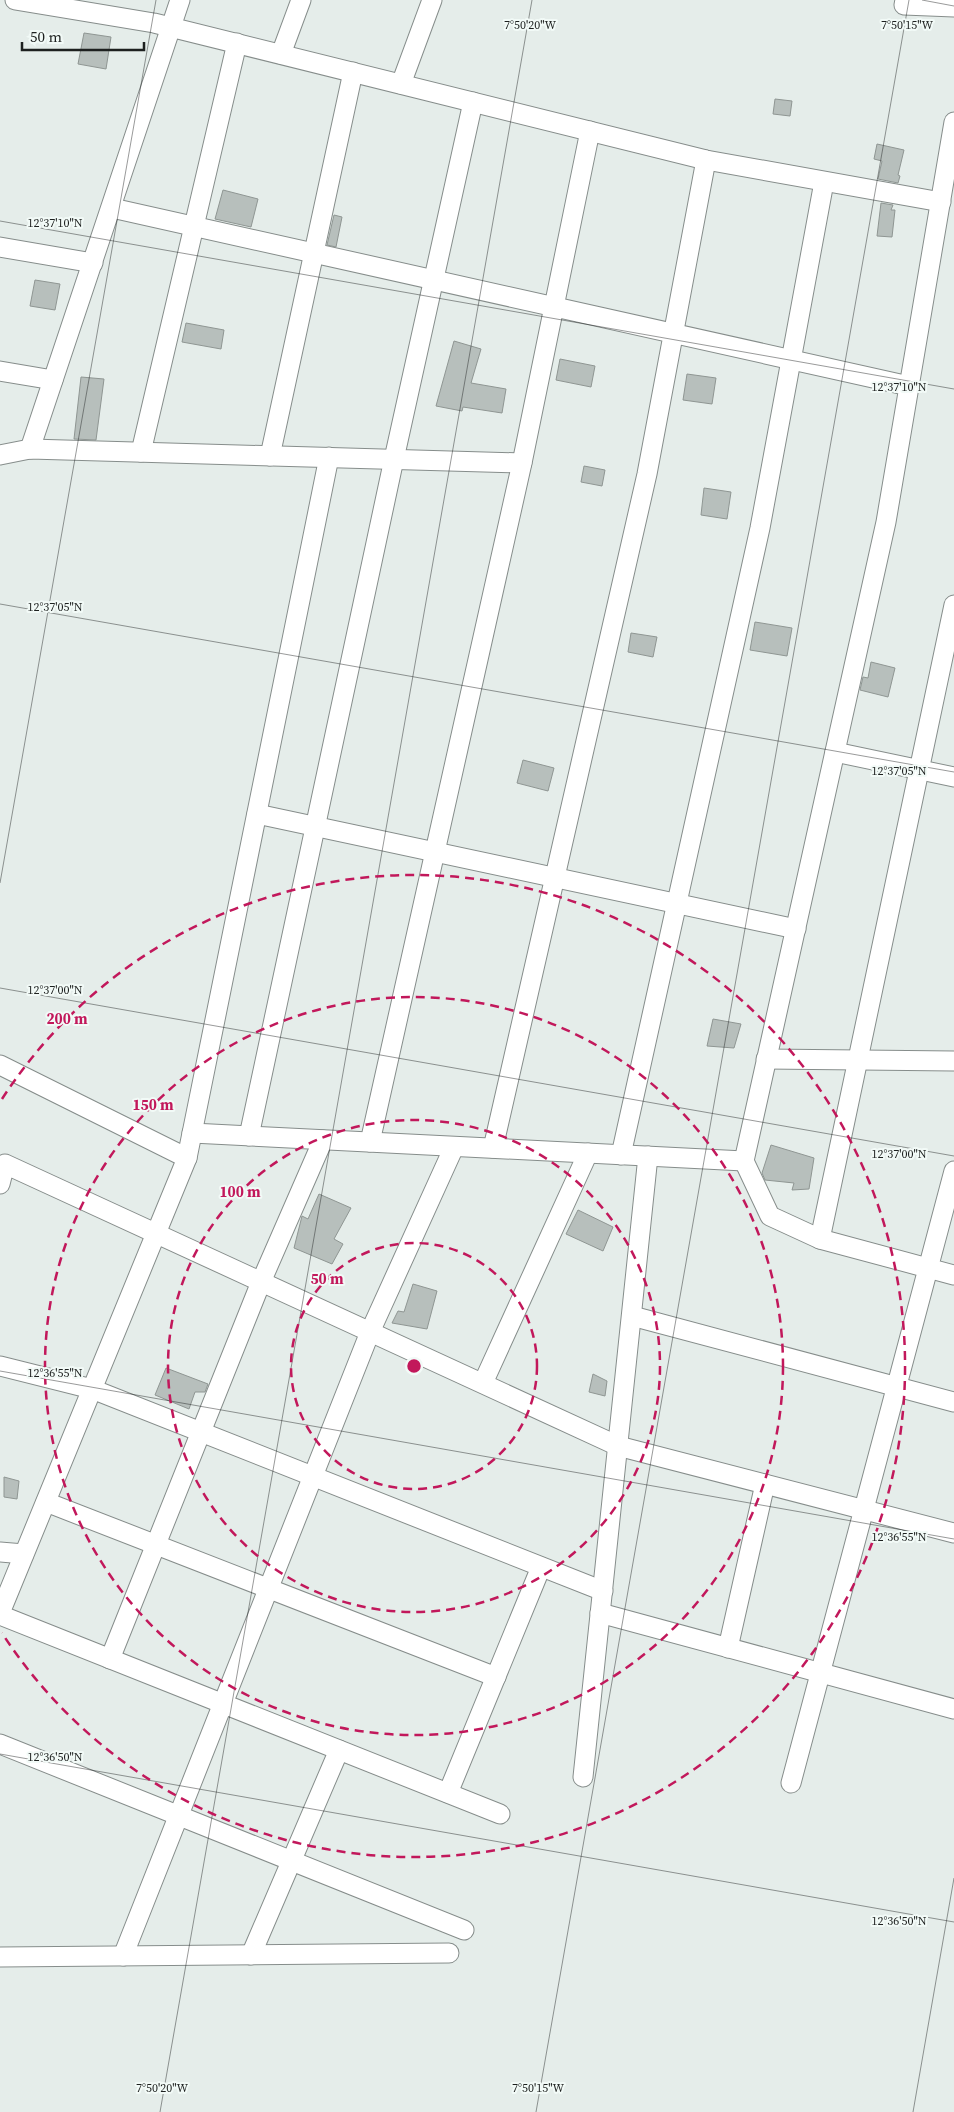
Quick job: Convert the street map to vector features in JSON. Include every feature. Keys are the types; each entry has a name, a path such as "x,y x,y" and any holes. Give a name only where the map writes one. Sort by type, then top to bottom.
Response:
{"street":[{"path":"15,0 84,6 706,160 940,202"},
{"path":"30,449 180,0"},
{"path":"280,54 301,0"},
{"path":"401,84 432,0"},
{"path":"905,0 904,5 954,7"},
{"path":"141,452 238,43"},
{"path":"270,456 353,72"},
{"path":"250,1136 394,459 473,102"},
{"path":"954,122 950,168 940,202 886,522 744,1161 770,1216 820,1239 954,1276"},
{"path":"370,1142 522,463 590,131"},
{"path":"493,1148 647,474 706,160"},
{"path":"621,1155 760,528 824,182"},
{"path":"112,208 909,386"},
{"path":"0,247 93,263"},
{"path":"0,371 53,380"},
{"path":"0,455 30,449 522,463"},
{"path":"329,457 187,1158 0,1614 500,1814"},
{"path":"820,1239 954,606"},
{"path":"835,752 954,777"},
{"path":"257,814 796,929"},
{"path":"766,1059 954,1061"},
{"path":"0,1065 187,1158"},
{"path":"192,1133 744,1161"},
{"path":"110,1659 261,1282 322,1140"},
{"path":"123,1956 370,1332 454,1146"},
{"path":"483,1383 588,1153"},
{"path":"583,1778 648,1156"},
{"path":"0,1184 5,1164 618,1446 954,1533"},
{"path":"791,1783 954,1171"},
{"path":"632,1316 954,1402"},
{"path":"0,1366 92,1389 603,1591"},
{"path":"728,1648 765,1484"},
{"path":"46,1502 496,1677"},
{"path":"0,1552 24,1554"},
{"path":"448,1793 541,1567"},
{"path":"600,1613 954,1709"},
{"path":"0,1744 464,1930"},
{"path":"252,1955 339,1750"},
{"path":"0,1957 449,1953"}],"building":[{"path":"84,33 111,37 106,69 78,64"},
{"path":"775,99 792,101 790,116 773,114"},
{"path":"877,144 904,150 898,183 878,179 882,161 874,159"},
{"path":"223,190 258,199 251,227 215,219"},
{"path":"881,203 893,205 891,210 895,210 892,237 877,236"},
{"path":"334,215 342,217 336,247 327,245"},
{"path":"35,280 60,284 55,310 30,306"},
{"path":"186,323 224,330 221,349 182,342"},
{"path":"454,341 481,349 471,383 506,389 502,413 463,407 462,411 436,406"},
{"path":"560,359 595,366 591,387 556,380"},
{"path":"687,374 716,378 712,404 683,400"},
{"path":"81,377 104,379 96,440 74,439"},
{"path":"584,466 605,470 602,486 581,482"},
{"path":"704,488 731,492 727,519 701,515"},
{"path":"755,622 792,628 787,656 750,650"},
{"path":"631,633 657,637 653,657 628,652"},
{"path":"871,662 895,668 888,697 860,690 863,677 868,678"},
{"path":"523,760 554,768 548,791 517,783"},
{"path":"713,1019 741,1024 734,1048 707,1046"},
{"path":"771,1145 814,1158 809,1189 792,1190 794,1183 765,1180 762,1173"},
{"path":"319,1194 351,1208 334,1239 343,1244 332,1264 294,1248 302,1216 308,1219"},
{"path":"578,1210 613,1227 603,1251 566,1234"},
{"path":"413,1284 437,1291 427,1329 392,1323 398,1311 404,1312"},
{"path":"166,1368 208,1384 205,1392 195,1392 189,1409 155,1395"},
{"path":"593,1374 607,1381 605,1396 589,1392"},
{"path":"4,1477 19,1481 17,1499 4,1497"}]}
